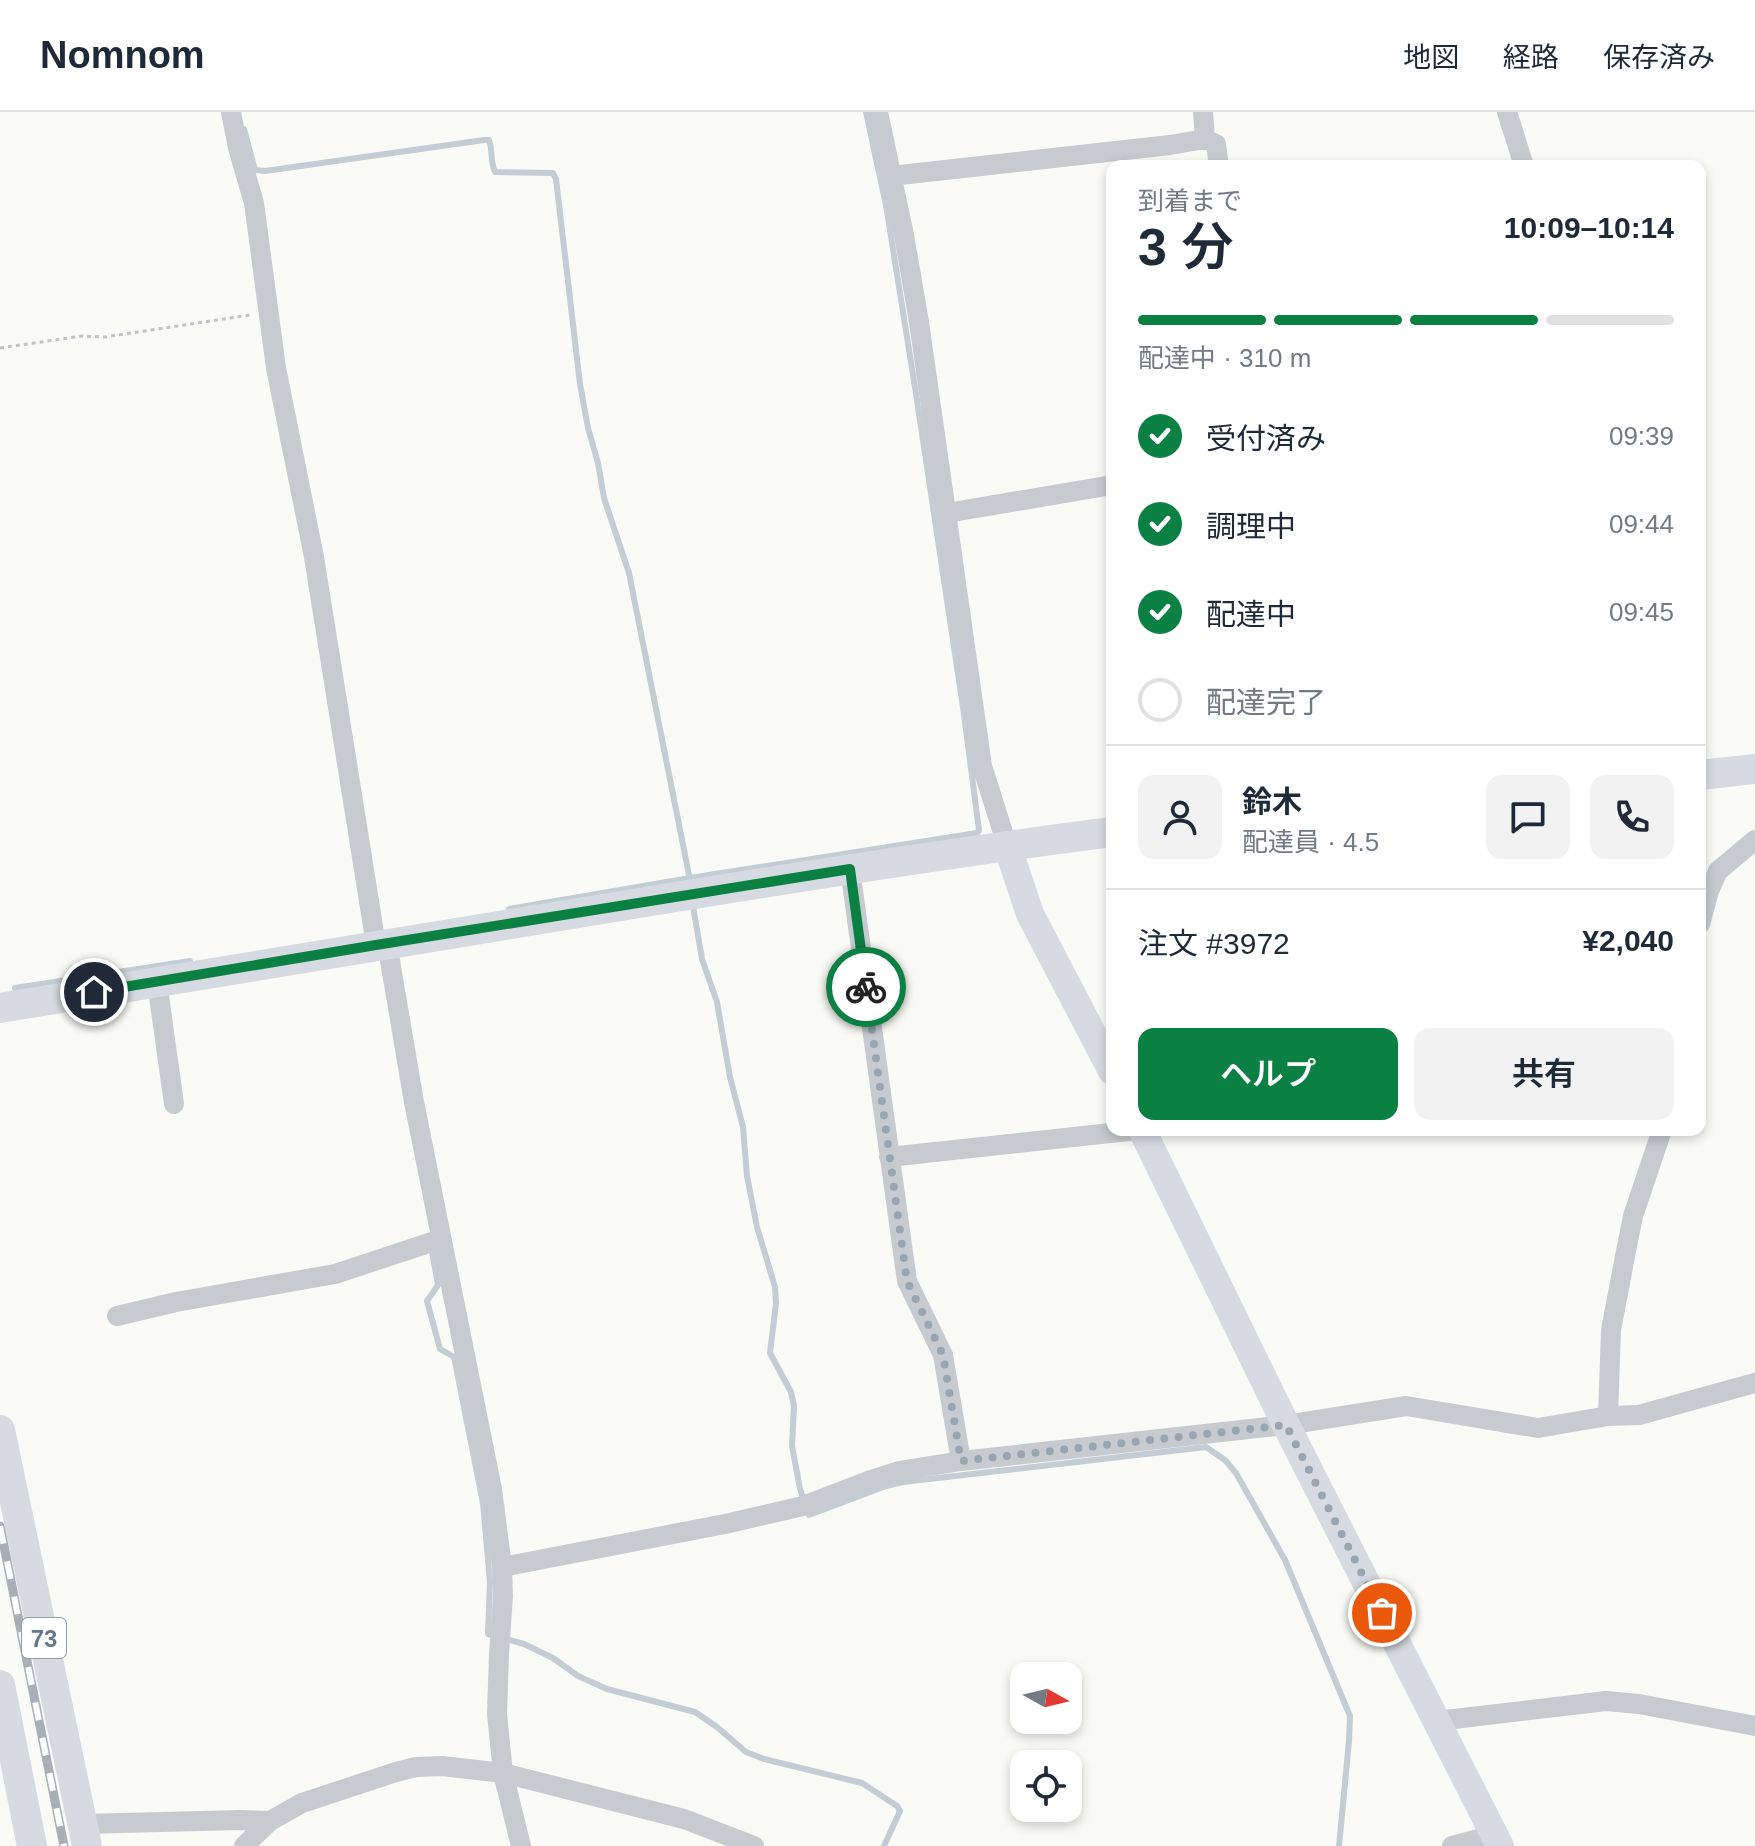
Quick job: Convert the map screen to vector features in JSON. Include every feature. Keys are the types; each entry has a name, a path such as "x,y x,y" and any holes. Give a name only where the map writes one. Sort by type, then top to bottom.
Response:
{"main road":[{"path":"1706,774 1755,769"},
{"path":"0,1008 157,982 377,937 1106,833"},
{"path":"1007,845 1030,914 1106,1060"},
{"path":"1143,1136 1497,1840"},
{"name":"73","path":"0,1430 85,1835"},
{"name":"73","path":"0,1685 32,1846"}],"street":[{"path":"231,112 254,203 276,368 314,557 377,937 414,1102 435,1241 492,1489 503,1596 497,1714 503,1773 521,1846"},
{"path":"878,112 919,322 982,766 1007,845"},
{"path":"1203,112 1205,139"},
{"path":"1507,112 1522,160"},
{"path":"891,176 1205,139 1216,144 1218,160"},
{"path":"947,513 1106,486"},
{"path":"1706,902 1718,871 1755,840"},
{"path":"850,869 907,1281 943,1355 961,1461"},
{"path":"157,982 174,1104"},
{"path":"889,1157 1106,1134"},
{"path":"1608,1416 1611,1330 1633,1216 1660,1136"},
{"path":"117,1316 176,1302 335,1274 435,1241"},
{"path":"502,1567 725,1524 805,1505 899,1471 961,1461 1286,1425 1406,1406 1538,1428 1608,1416 1639,1415 1755,1383"},
{"path":"1437,1721 1606,1701 1639,1704 1755,1726"},
{"path":"244,1846 270,1821 302,1803 396,1772 442,1766 503,1773 684,1819 754,1846"},
{"path":"85,1835 240,1820 270,1821"},
{"path":"1452,1846 1497,1840"}],"path":[{"path":"0,348 82,336 105,337 269,312"}],"waterway":[{"path":"509,909 977,833 979,830 917,400 886,205 866,112"},
{"path":"244,129 255,170 489,140 495,172 553,173 588,428 604,498 629,573 690,880"},
{"path":"693,906 702,959 717,1002 730,1077 743,1127 747,1176 757,1227 775,1287 770,1353 791,1392 794,1406 792,1446 800,1489 809,1515 903,1482 1206,1447 1225,1460 1236,1473 1285,1560 1350,1716 1339,1846"},
{"path":"15,988 190,961"},
{"path":"431,1246 438,1285 427,1301 440,1349 454,1357 483,1503 490,1582 488,1634 524,1644 607,1689 695,1712 746,1752 862,1783 900,1811 884,1846"}],"railway":[{"path":"0,1526 64,1846"}],"way so far":[{"path":"866,987 907,1281 943,1355 961,1461 1286,1425 1382,1613"}],"route":[{"path":"94,992 850,869 866,987"}]}
